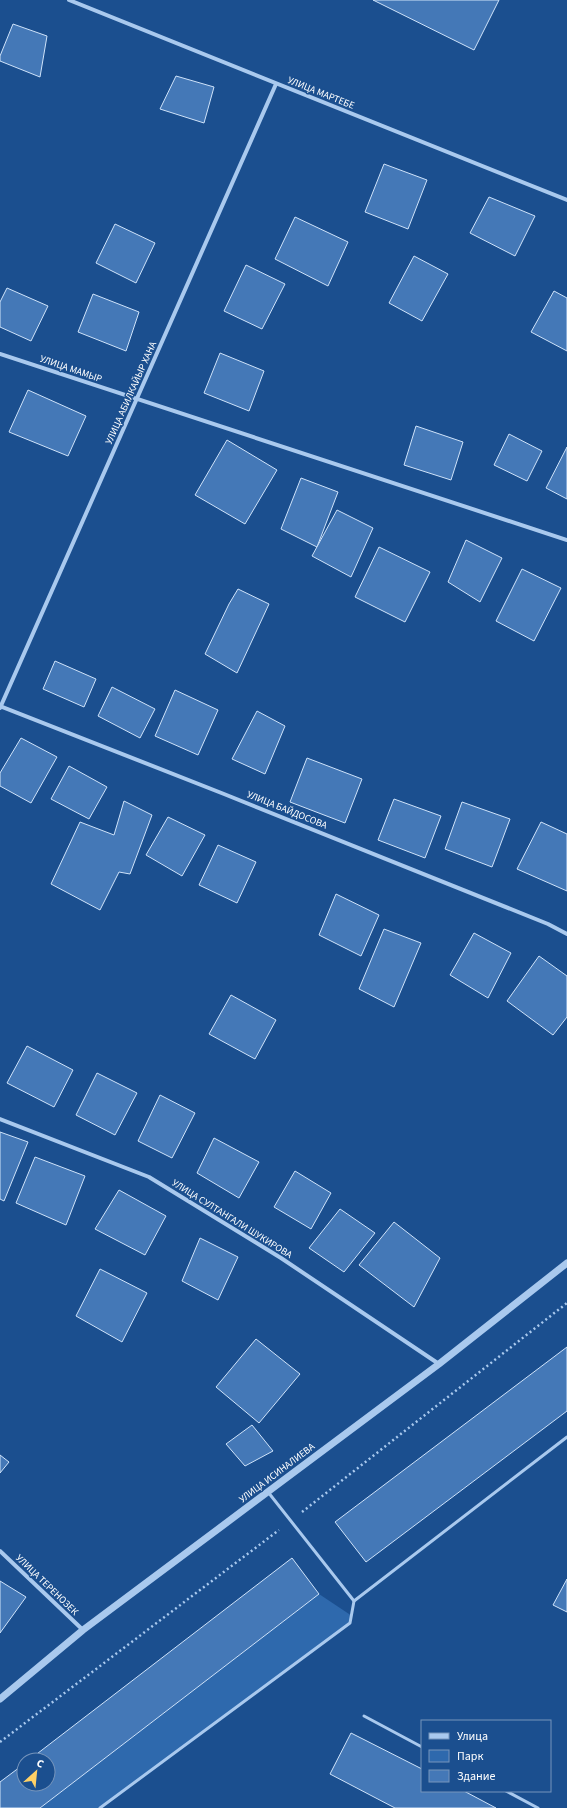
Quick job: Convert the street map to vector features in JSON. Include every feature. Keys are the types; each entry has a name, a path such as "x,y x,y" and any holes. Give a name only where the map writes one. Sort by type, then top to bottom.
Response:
{"street":[{"name":"УЛИЦА МАРТЕБЕ","path":"70,0 567,200"},
{"name":"УЛИЦА АБИЛКАЙЫР ХАНА","path":"0,707 276,84"},
{"name":"УЛИЦА МАМЫР","path":"0,354 567,540"},
{"name":"УЛИЦА БАЙДОСОВА","path":"0,707 247,803 548,924 567,934"},
{"name":"УЛИЦА СУЛТАНГАЛИ ШУКИРОВА","path":"0,1119 148,1177 281,1258 439,1364"},
{"name":"УЛИЦА ИСИНАЛИЕВА","path":"0,1699 83,1630 439,1364 567,1263"},
{"name":"УЛИЦА ТЕРЕНОЗЕК","path":"0,1551 83,1630"}],"lane":[{"path":"100,1808 350,1623 354,1601 567,1438"},
{"path":"268,1492 354,1601"},
{"path":"364,1716 421,1746"},
{"path":"508,1792 538,1808"}],"green space":[{"path":"319,1594 352,1616 350,1623 100,1808 40,1808"}],"building":[{"path":"373,0 499,0 474,50"},
{"path":"13,24 47,36 40,77 0,61 0,56"},
{"path":"176,76 214,87 204,123 160,109"},
{"path":"384,164 427,180 408,229 365,212"},
{"path":"489,197 535,216 515,256 470,233"},
{"path":"295,217 348,242 328,286 275,259"},
{"path":"115,224 155,243 136,283 96,263"},
{"path":"414,256 448,274 422,321 389,303"},
{"path":"246,265 285,284 262,329 224,311"},
{"path":"7,288 48,306 31,341 0,327 0,302"},
{"path":"554,291 567,298 567,351 531,332"},
{"path":"93,294 139,312 126,351 78,332"},
{"path":"220,353 264,371 249,411 204,393"},
{"path":"28,390 86,416 68,456 9,432"},
{"path":"416,426 463,442 451,480 404,465"},
{"path":"509,434 542,451 527,481 494,465"},
{"path":"227,440 277,470 245,524 195,495"},
{"path":"567,447 567,499 546,488"},
{"path":"301,478 338,492 317,547 281,529"},
{"path":"337,510 373,528 351,577 312,556"},
{"path":"466,540 502,558 480,602 448,582"},
{"path":"379,547 430,572 405,622 355,597"},
{"path":"522,569 561,588 534,641 496,621"},
{"path":"238,589 269,604 237,673 205,654 229,604"},
{"path":"55,661 96,679 84,707 43,689"},
{"path":"112,687 155,709 140,738 98,716"},
{"path":"175,690 218,710 198,755 155,736"},
{"path":"257,711 285,726 265,774 232,759"},
{"path":"21,738 57,757 31,803 0,786 0,773"},
{"path":"307,758 362,779 345,823 290,802"},
{"path":"69,766 107,787 89,819 51,799"},
{"path":"394,799 441,816 425,858 378,840"},
{"path":"124,801 152,815 130,874 119,872 100,910 51,884 80,822 114,835"},
{"path":"462,802 510,819 492,867 445,849"},
{"path":"168,817 205,835 182,876 146,855"},
{"path":"541,822 567,834 567,891 517,869"},
{"path":"218,845 256,862 237,903 199,885"},
{"path":"336,894 379,915 361,956 319,935"},
{"path":"384,929 421,943 394,1007 359,989"},
{"path":"474,933 511,953 488,998 450,975"},
{"path":"539,956 567,976 567,1017 553,1035 507,1001"},
{"path":"231,995 276,1020 255,1059 209,1034"},
{"path":"27,1046 73,1070 54,1107 7,1083"},
{"path":"97,1073 137,1093 115,1135 76,1115"},
{"path":"160,1095 195,1113 172,1158 138,1141"},
{"path":"0,1132 28,1142 4,1201 0,1199"},
{"path":"214,1138 259,1162 239,1198 197,1173"},
{"path":"35,1157 85,1176 66,1225 16,1203"},
{"path":"295,1171 331,1193 311,1229 274,1207"},
{"path":"119,1190 166,1216 145,1255 95,1229"},
{"path":"340,1209 375,1233 344,1272 309,1248"},
{"path":"394,1222 440,1258 414,1307 359,1265"},
{"path":"200,1238 238,1257 218,1300 182,1281"},
{"path":"100,1269 147,1293 122,1342 76,1316"},
{"path":"256,1339 300,1374 259,1423 216,1387"},
{"path":"567,1347 567,1411 366,1562 335,1522"},
{"path":"252,1425 273,1451 245,1466 226,1444"},
{"path":"0,1455 9,1462 0,1473"},
{"path":"292,1558 319,1594 40,1808 0,1808 0,1782 16,1770 16,1792 56,1792 56,1752 39,1752"},
{"path":"567,1579 567,1612 553,1605"},
{"path":"0,1581 26,1597 0,1633"},
{"path":"351,1733 421,1768 421,1792 466,1792 496,1808 395,1808 330,1774"}]}
